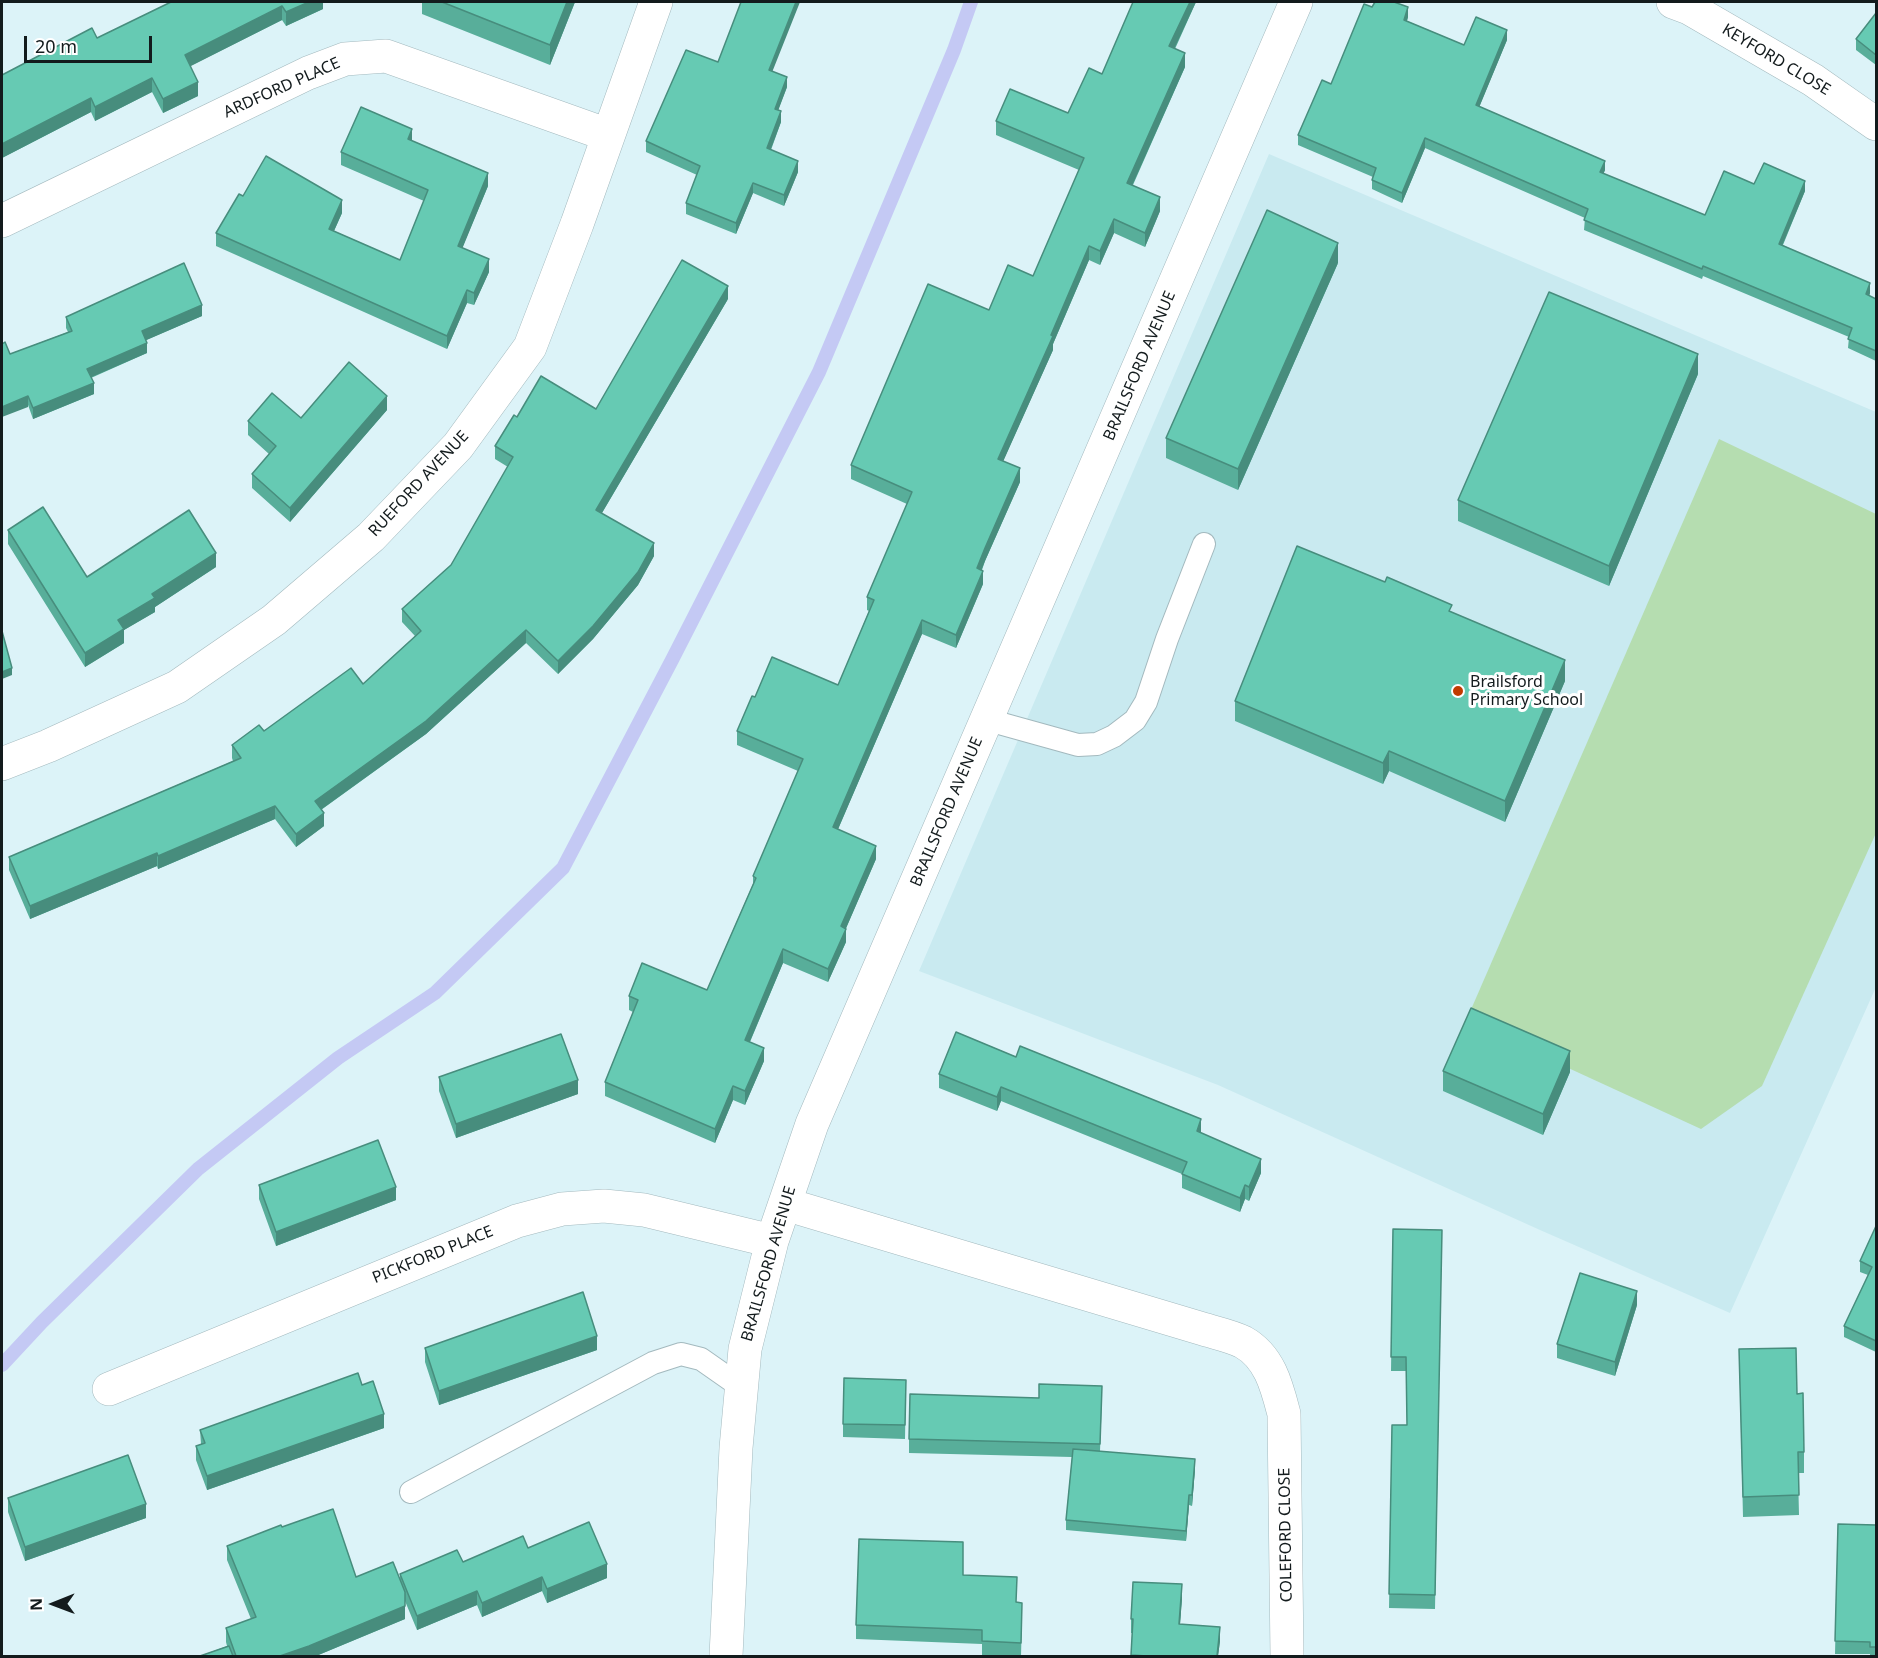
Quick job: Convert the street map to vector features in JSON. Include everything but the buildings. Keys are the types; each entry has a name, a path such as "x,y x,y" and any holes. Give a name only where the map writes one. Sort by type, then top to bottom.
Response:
{"street":[{"name":"RUEFORD AVENUE","path":"2,764 48,746 177,687 274,620 370,537 458,446 530,347 656,2"},
{"name":"BRAILSFORD AVENUE","path":"726,1656 736,1448 745,1349 772,1241 812,1124 1296,2"},
{"name":"KEYFORD CLOSE","path":"1673,2 1813,80 1876,124"},
{"name":"ARDFORD PLACE","path":"2,221 308,73 345,59 386,56 608,135"},
{"name":"COLEFORD CLOSE","path":"785,1204 1243,1342 1264,1358 1277,1385 1284,1414 1287,1656"},
{"name":"PICKFORD PLACE","path":"109,1389 517,1221 562,1209 604,1206 644,1210 772,1241"}],"lane":[{"path":"988,720 1078,745 1097,744 1114,736 1135,720 1146,702 1167,639 1204,544"},
{"path":"411,1492 653,1363 681,1354 701,1359 741,1387"}],"shaded area":[{"name":"Brailsford Primary School","path":"1269,154 1876,412 1876,987 1730,1313 1218,1085 919,971"}],"green space":[{"path":"1719,439 1876,514 1876,833 1762,1086 1701,1129 1466,1021"}],"waterway":[{"path":"2,1365 42,1322 198,1169 338,1058 435,993 563,868 819,372 954,50 971,2"}],"place":[{"name":"Brailsford Primary School","path":"1458,691"}]}
